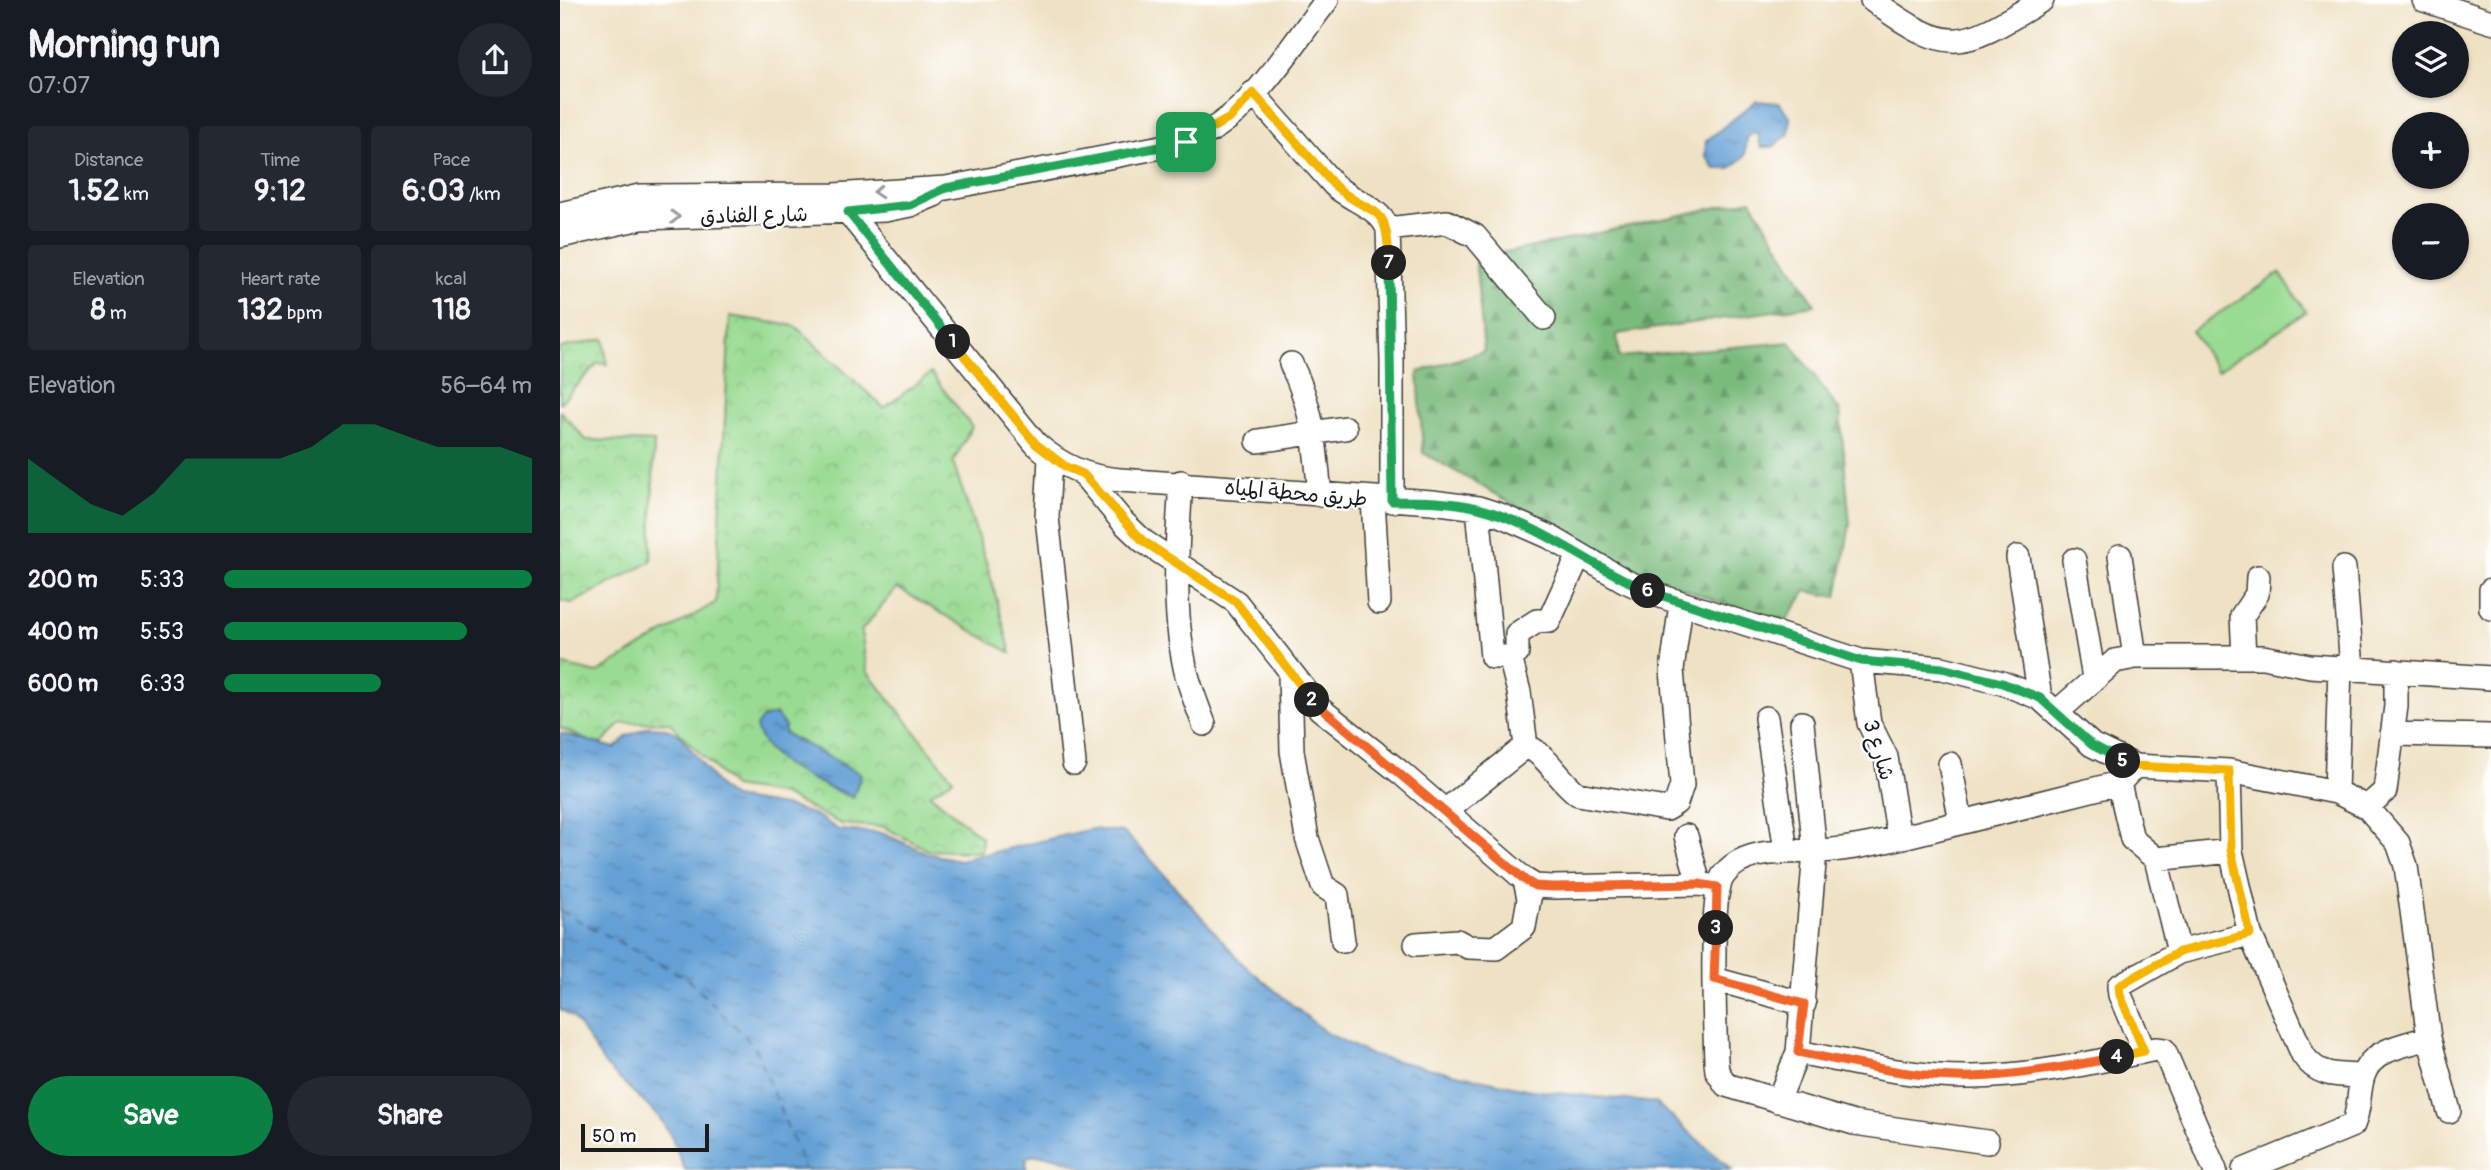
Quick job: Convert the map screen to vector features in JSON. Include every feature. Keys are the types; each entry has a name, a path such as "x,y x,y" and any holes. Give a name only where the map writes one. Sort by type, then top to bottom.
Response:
{"street":[{"name":"شارع الفنادق","path":"560,215 640,207 910,205 946,188 1186,142 1230,118 1327,0"},
{"path":"1872,0 1909,27 1933,38 1958,41 1983,35 2042,0"},
{"path":"2424,0 2491,22"},
{"path":"1253,93 1334,185 1345,195 1379,213 1388,229 1383,500 1378,602"},
{"name":"طريق محطة المياه","path":"841,204 1023,430 1050,457 1083,474 1120,480 1181,482 1478,508 1525,526 1625,581 1681,604 1861,661 1972,674 2049,705 2092,745 2135,766 2229,771 2336,792 2367,807"},
{"name":"شارع الفنادق","path":"560,236 640,207"},
{"path":"1388,229 1447,222 1475,236 1544,317"},
{"path":"1291,364 1307,396 1320,495"},
{"path":"1258,441 1345,428"},
{"path":"1050,457 1047,517 1074,764"},
{"path":"1083,474 1123,522 1177,565 1236,602 1320,709 1535,886 1708,886 1738,864 1758,855 1873,846 2119,783 2135,766"},
{"path":"1181,482 1177,565 1179,620 1185,668 1204,724"},
{"path":"1478,508 1490,612 1489,642 1492,657 1510,657 1517,653 1517,634 1537,621 1549,621 1579,555"},
{"path":"2120,556 2135,657"},
{"path":"2018,557 2049,705 2094,678 2115,661 2135,657 2244,657 2346,668 2491,678"},
{"path":"2074,560 2094,678"},
{"path":"2336,792 2346,668 2344,568"},
{"path":"2244,657 2242,616 2257,594 2258,577"},
{"path":"2491,590 2491,608"},
{"path":"1526,746 1535,750 1566,786 1578,794 1666,809 1676,803 1682,785 1672,670 1681,604"},
{"path":"1510,657 1520,692 1526,746"},
{"name":"شارع 3","path":"1861,661 1869,723 1886,757 1899,838"},
{"path":"2396,671 2396,706 2385,791 2367,807 2398,843 2406,866 2429,1038 2449,1111"},
{"path":"1290,674 1292,751 1307,838 1323,886 1337,895 1343,941"},
{"path":"1766,718 1786,851"},
{"path":"1778,1101 1798,1052 1815,852 1802,723"},
{"path":"2392,734 2491,736"},
{"path":"1445,811 1526,746"},
{"path":"1950,764 1961,822"},
{"path":"2229,771 2231,850 2250,934 2310,1066 2322,1073 2363,1076"},
{"path":"2119,783 2132,839 2155,859 2179,952"},
{"path":"1686,836 1708,886 1716,1061 1722,1080 1731,1088 1854,1123 1987,1142"},
{"path":"2155,859 2231,850"},
{"path":"1416,944 1457,941 1468,947 1496,948 1524,928 1529,899 1525,880"},
{"path":"2144,1051 2118,990 2123,983 2179,952 2250,934"},
{"path":"1714,979 1804,1004"},
{"path":"2244,1170 2353,1125 2363,1076 2369,1063 2379,1055 2429,1038"},
{"path":"1798,1052 1866,1066 1972,1077 2054,1070 2156,1048 2168,1053 2215,1170"}],"green space":[{"path":"1751,200 1815,305 1617,334 1619,357 1790,342 1840,411 1850,524 1837,597 1806,591 1783,626 1619,564 1423,453 1418,372 1484,351 1475,256 1519,250"},
{"path":"2280,273 2306,312 2217,371 2192,331"},
{"path":"730,316 795,326 884,408 931,373 972,427 953,462 989,571 1011,653 897,588 861,631 867,671 953,779 930,794 982,838 981,852 928,850 884,827 841,824 783,795 733,787 669,722 621,723 600,746 560,728 560,664 597,673 716,602"},
{"path":"604,339 607,364 598,363 560,403 560,348"},
{"path":"560,411 586,440 654,442 651,562 573,603 560,601"}],"water":[{"path":"1756,101 1779,103 1790,117 1789,134 1773,147 1761,147 1758,134 1753,133 1747,138 1745,156 1730,169 1715,169 1705,155 1706,141"},
{"path":"776,714 785,727 784,733 861,774 853,798 796,772 771,753 756,727 762,718"},
{"path":"648,727 665,728 680,735 721,789 733,798 790,807 815,815 839,830 882,833 929,854 960,860 1091,829 1123,832 1146,854 1243,964 1325,1032 1373,1056 1531,1090 1656,1103 1732,1170 1087,1170 1066,1160 1034,1155 1027,1157 1026,1170 685,1170 671,1136 658,1116 606,1066 574,1018 560,1009 560,733 615,748 627,736"}],"ferry route":[{"path":"560,911 687,978 754,1046 805,1170"}],"route":[{"path":"1253,93 1334,185 1345,195 1379,213 1385,220 1388,229 1392,361 1392,501 1455,504 1500,515 1550,537 1592,563 1654,594 1861,661 1942,668 2002,683 2040,698 2058,711 2073,730 2092,745 2135,766 2229,771 2231,850 2250,934 2179,952 2119,986 2118,990 2144,1051 2054,1070 1972,1077 1934,1075 1866,1066 1798,1052 1804,1004 1714,979 1717,887 1699,884 1553,887 1535,886 1525,880 1401,773 1320,709 1286,670 1258,628 1236,602 1143,541 1123,522 1083,474 1050,457 1036,444 848,212 885,210 910,205 946,188 1186,142 1217,128 1253,93"}]}
